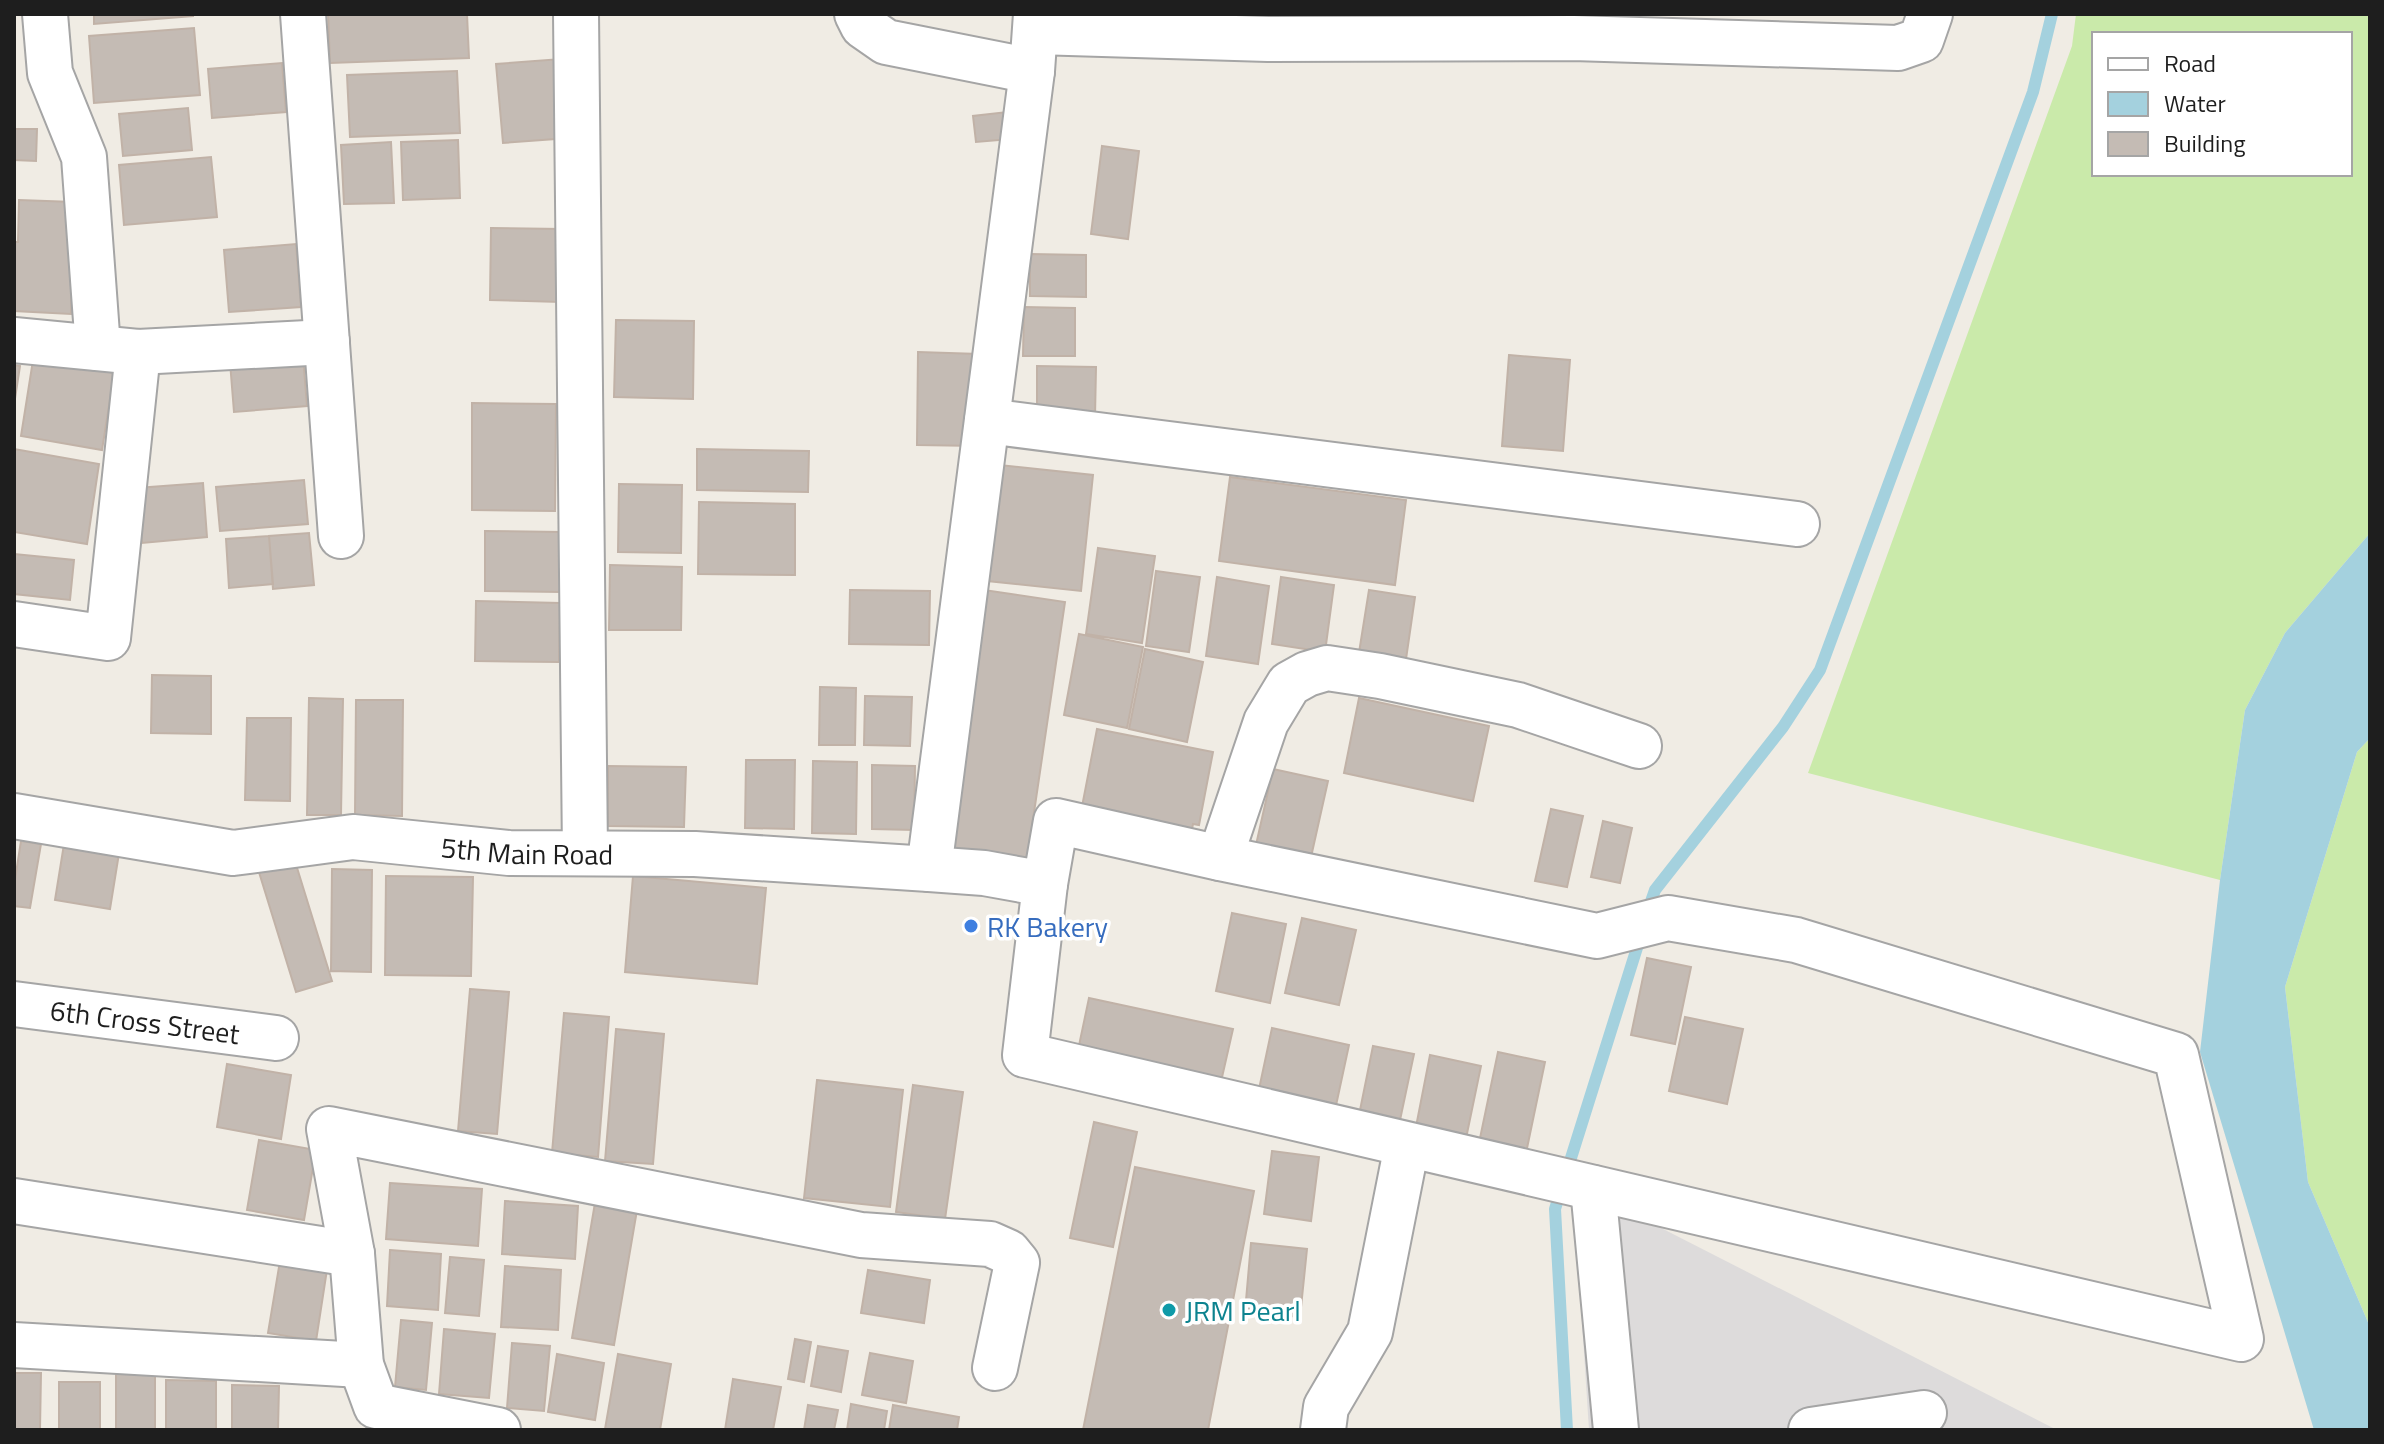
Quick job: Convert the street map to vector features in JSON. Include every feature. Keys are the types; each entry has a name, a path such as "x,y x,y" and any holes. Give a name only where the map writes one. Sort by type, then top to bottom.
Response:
{"street":[{"path":"14,624 108,638 118,350 84,157 50,73 45,14"},
{"path":"303,14 341,536"},
{"path":"576,14 585,853"},
{"path":"857,14 863,26 886,42 1573,38 1898,48 1921,40 1930,14"},
{"path":"929,869 1034,39"},
{"path":"14,340 118,350 327,342"},
{"path":"987,421 1797,524"},
{"path":"1220,858 1266,722 1289,684 1327,668 1518,705 1639,746"},
{"name":"5th Main Road","path":"14,816 233,853 353,837 509,853 695,854 929,869 984,873 1045,884"},
{"path":"1056,821 1597,936 1668,918 1796,940 2176,1055 2241,1339 1025,1055 1045,884 1056,821"},
{"name":"6th Cross Street","path":"14,1004 276,1038"},
{"path":"498,1430 376,1406 361,1365 352,1254 329,1129 861,1235 990,1244 1008,1252 1017,1263 995,1368"},
{"path":"1323,1430 1326,1407 1370,1332 1407,1145"},
{"path":"1573,1183 1616,1430"},
{"path":"14,1201 352,1254"},
{"path":"14,1345 361,1365"},
{"path":"1811,1430 1924,1413"}],"shaded area":[{"path":"1573,1183 2057,1430 1589,1430"}],"green space":[{"path":"2076,14 2370,14 2370,533 2285,633 2245,710 2220,880 1808,773 2072,46"},
{"path":"2370,738 2370,1327 2308,1182 2285,987 2357,752"}],"water":[{"path":"2370,533 2370,738 2357,752 2285,987 2308,1182 2370,1327 2370,1430 2314,1430 2200,1052 2220,880 2245,710 2285,633"}],"building":[{"path":"94,14 193,14 193,16 94,24"},
{"path":"328,14 467,14 469,58 330,63"},
{"path":"1273,14 1273,17 1211,15"},
{"path":"1501,14 1579,14 1579,27 1501,27"},
{"path":"194,28 200,95 94,103 89,36"},
{"path":"561,59 569,138 503,143 496,64"},
{"path":"282,63 286,112 212,118 208,69"},
{"path":"457,71 460,133 350,137 347,75"},
{"path":"188,108 192,150 123,156 119,114"},
{"path":"1007,112 1010,139 976,142 973,116"},
{"path":"14,129 37,129 36,161 14,160"},
{"path":"458,140 460,198 403,200 401,142"},
{"path":"391,142 394,203 344,204 341,145"},
{"path":"1102,146 1139,151 1128,239 1091,234"},
{"path":"211,157 217,217 124,225 119,165"},
{"path":"19,200 73,202 71,314 14,311 14,242 18,242"},
{"path":"491,228 562,229 561,302 490,300"},
{"path":"296,244 301,307 229,312 224,250"},
{"path":"1030,254 1086,255 1086,297 1030,296"},
{"path":"1024,307 1075,308 1075,356 1023,356"},
{"path":"616,320 694,321 693,399 614,397"},
{"path":"918,352 979,354 978,446 917,445"},
{"path":"34,354 115,368 102,450 21,436"},
{"path":"1509,355 1570,360 1563,451 1502,446"},
{"path":"303,356 307,406 234,412 230,362"},
{"path":"14,365 20,366 14,405"},
{"path":"1037,366 1096,367 1095,417 1037,416"},
{"path":"472,403 556,404 555,511 472,510"},
{"path":"14,449 99,464 87,544 14,532"},
{"path":"697,449 809,451 808,492 697,490"},
{"path":"990,464 1093,475 1081,591 978,580"},
{"path":"1230,477 1406,500 1395,585 1219,561"},
{"path":"304,480 308,524 220,531 216,487"},
{"path":"203,483 207,537 142,543 137,488"},
{"path":"619,484 682,485 681,553 618,552"},
{"path":"699,502 795,504 795,575 698,574"},
{"path":"485,531 561,532 560,592 485,591"},
{"path":"309,533 314,585 273,589 269,536"},
{"path":"269,536 273,584 229,588 226,539"},
{"path":"1098,548 1155,556 1142,643 1086,634"},
{"path":"14,554 74,560 70,600 14,594"},
{"path":"610,565 682,567 681,630 609,630"},
{"path":"1156,571 1200,577 1189,652 1146,646"},
{"path":"1217,577 1269,586 1258,664 1206,656"},
{"path":"1281,577 1334,585 1325,652 1272,644"},
{"path":"977,589 1065,602 1027,860 939,847"},
{"path":"850,590 930,591 929,645 849,644"},
{"path":"1369,590 1415,597 1405,666 1358,659"},
{"path":"476,601 560,603 559,662 475,661"},
{"path":"1079,634 1143,647 1127,728 1064,715"},
{"path":"1145,649 1203,662 1187,742 1129,729"},
{"path":"152,675 211,676 211,734 151,733"},
{"path":"820,687 856,688 855,745 819,745"},
{"path":"865,696 912,697 910,746 864,745"},
{"path":"309,698 343,699 341,815 307,815"},
{"path":"1359,698 1489,726 1473,801 1344,773"},
{"path":"356,700 403,700 402,816 355,815"},
{"path":"247,718 291,718 290,801 245,800"},
{"path":"1097,729 1213,752 1199,825 1193,824 1190,839 1080,817"},
{"path":"746,760 795,760 794,829 745,828"},
{"path":"813,761 857,762 856,834 812,833"},
{"path":"872,765 915,766 914,830 872,829"},
{"path":"608,766 686,767 684,827 608,826"},
{"path":"1273,769 1328,781 1311,857 1256,845"},
{"path":"1551,809 1583,816 1567,887 1535,881"},
{"path":"1603,821 1632,828 1620,883 1591,877"},
{"path":"65,838 120,847 110,909 55,900"},
{"path":"21,841 41,844 30,908 14,906"},
{"path":"294,858 332,981 296,992 258,869"},
{"path":"332,869 372,870 371,972 331,971"},
{"path":"386,876 473,877 471,976 385,975"},
{"path":"633,876 766,888 757,984 625,972"},
{"path":"1232,913 1286,924 1270,1003 1216,991"},
{"path":"1302,918 1356,930 1339,1005 1285,993"},
{"path":"1647,958 1691,967 1675,1044 1631,1035"},
{"path":"470,989 509,992 497,1134 458,1131"},
{"path":"1089,998 1233,1029 1220,1086 1077,1055"},
{"path":"564,1013 609,1017 598,1157 552,1153"},
{"path":"1685,1017 1743,1029 1727,1104 1669,1091"},
{"path":"1272,1028 1349,1045 1332,1124 1255,1108"},
{"path":"616,1029 664,1034 653,1164 605,1161"},
{"path":"1373,1046 1414,1054 1396,1139 1356,1130"},
{"path":"1498,1052 1545,1062 1526,1153 1479,1143"},
{"path":"1430,1055 1481,1066 1464,1148 1414,1137"},
{"path":"227,1064 291,1075 281,1139 217,1127"},
{"path":"817,1080 903,1090 890,1207 804,1198"},
{"path":"913,1085 963,1092 945,1219 896,1212"},
{"path":"1094,1122 1137,1132 1113,1247 1070,1238"},
{"path":"259,1140 316,1150 304,1220 247,1210"},
{"path":"1272,1151 1319,1157 1311,1221 1264,1214"},
{"name":"JRM Pearl","path":"1135,1167 1254,1191 1208,1430 1083,1430"},
{"path":"390,1183 482,1189 478,1246 386,1239"},
{"path":"505,1201 578,1206 575,1259 502,1254"},
{"path":"595,1203 637,1210 614,1345 572,1338"},
{"path":"1251,1243 1307,1249 1300,1317 1245,1312"},
{"path":"390,1250 441,1254 438,1310 387,1306"},
{"path":"281,1255 328,1263 316,1341 268,1333"},
{"path":"450,1257 484,1260 479,1316 445,1313"},
{"path":"505,1266 561,1270 558,1330 501,1327"},
{"path":"868,1270 930,1280 924,1323 861,1313"},
{"path":"401,1320 432,1323 426,1390 395,1387"},
{"path":"444,1329 495,1334 489,1398 439,1394"},
{"path":"795,1339 811,1342 804,1382 788,1379"},
{"path":"512,1343 550,1346 544,1411 507,1408"},
{"path":"818,1346 848,1351 841,1392 811,1386"},
{"path":"870,1353 913,1361 906,1403 862,1395"},
{"path":"557,1354 604,1363 595,1420 548,1412"},
{"path":"618,1354 671,1364 660,1430 605,1429"},
{"path":"116,1372 155,1373 155,1430 116,1430"},
{"path":"14,1373 41,1373 40,1430 14,1430"},
{"path":"733,1379 781,1387 773,1430 725,1430"},
{"path":"166,1380 216,1381 216,1430 166,1430"},
{"path":"59,1382 100,1382 100,1430 59,1430"},
{"path":"232,1385 279,1386 278,1430 232,1430"},
{"path":"851,1404 887,1411 884,1430 847,1430"},
{"path":"808,1405 838,1410 834,1430 804,1430"},
{"path":"893,1405 959,1417 957,1430 889,1430"}],"waterway":[{"path":"1647,913 1655,890 1783,727 1820,670 2033,92 2052,14"},
{"path":"1567,1430 1555,1209 1641,935"}],"place":[{"name":"RK Bakery","path":"971,926"},
{"name":"JRM Pearl","path":"1169,1310"}]}
